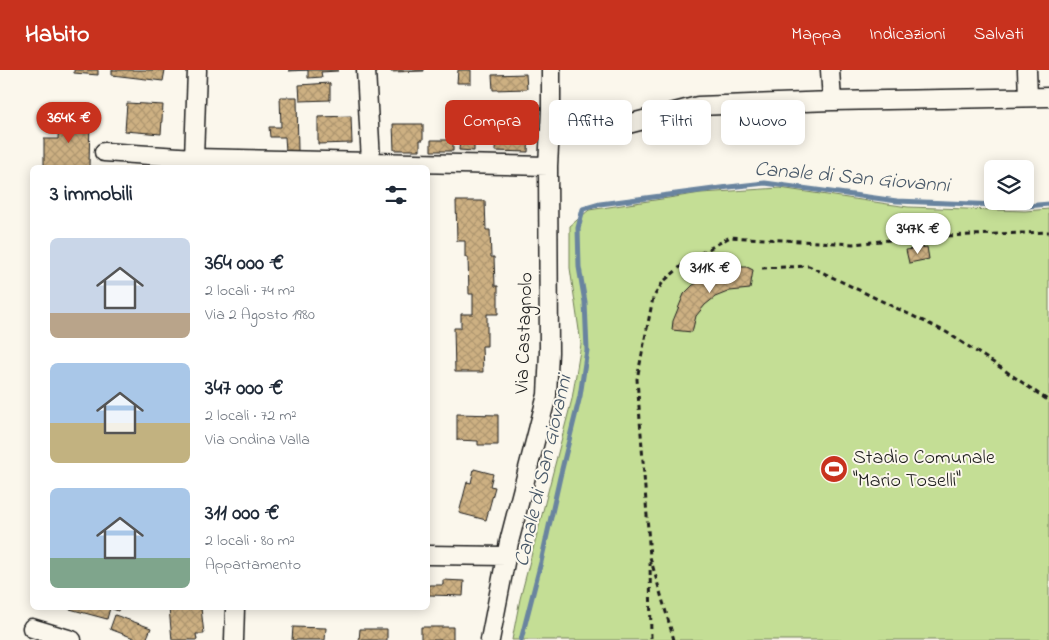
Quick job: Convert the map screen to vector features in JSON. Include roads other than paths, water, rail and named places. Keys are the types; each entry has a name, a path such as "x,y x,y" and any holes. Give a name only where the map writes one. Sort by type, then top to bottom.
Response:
{"street":[{"path":"195,163 198,70"},
{"path":"366,70 371,161"},
{"name":"Via Castagnolo","path":"550,100 551,70"},
{"path":"830,70 832,101"},
{"path":"1027,70 1028,97"},
{"path":"632,123 698,106 832,101 1049,97"},
{"name":"Via Castagnolo","path":"490,640 506,556 547,395 549,352 549,145"},
{"path":"104,152 195,163 371,161 548,166"},
{"path":"430,555 506,556"},
{"path":"234,640 235,610"},
{"path":"32,628 72,640"}],"waterway":[{"name":"Canale di San Giovanni","path":"521,640 580,396 587,350 585,302 579,267 578,228 583,209 600,204 765,183 897,201 1027,206 1049,204"}],"place":[{"name":"Stadio Comunale \"Mario Toselli\"","path":"834,469"}]}
